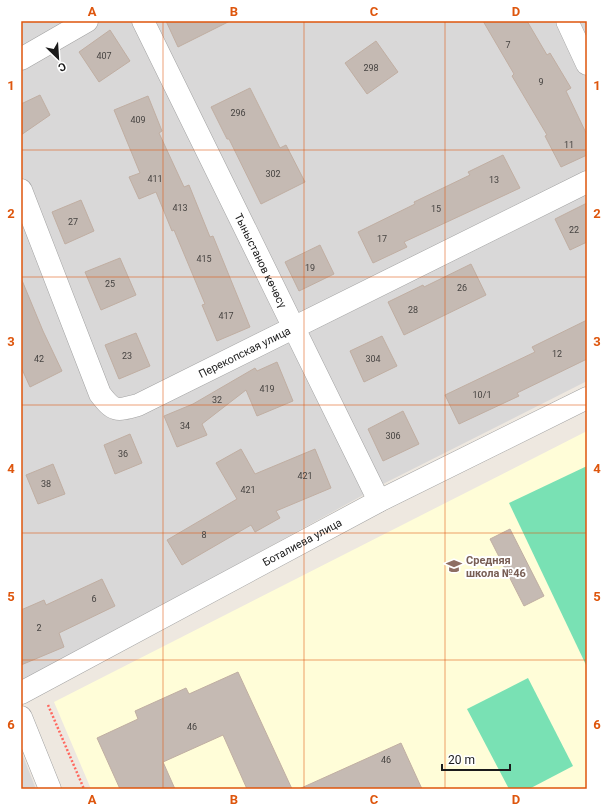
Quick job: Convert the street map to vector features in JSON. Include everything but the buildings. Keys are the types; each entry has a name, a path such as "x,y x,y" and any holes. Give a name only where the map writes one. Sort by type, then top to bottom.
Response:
{"street":[{"path":"21,59 87,21"},
{"name":"Тыныстанов көчөсү","path":"143,21 379,501"},
{"path":"567,21 587,64"},
{"name":"Перекопская улица","path":"21,190 100,394 109,406 120,410 138,405 587,182"},
{"name":"Боталиева улица","path":"30,688 379,501 587,398"},
{"path":"21,717 50,789"}],"path":[{"path":"30,688 84,789"}],"shaded area":[{"path":"21,21 587,21 587,381 385,483 21,684"},
{"name":"Средняя школа №46","path":"587,431 587,789 91,789 54,702"},
{"path":"21,751 36,789 21,789"}],"green space":[{"path":"587,466 587,667 509,503"},
{"path":"528,678 573,766 529,789 509,789 467,709"}],"place":[{"name":"Средняя школа №46","path":"454,566"}]}
